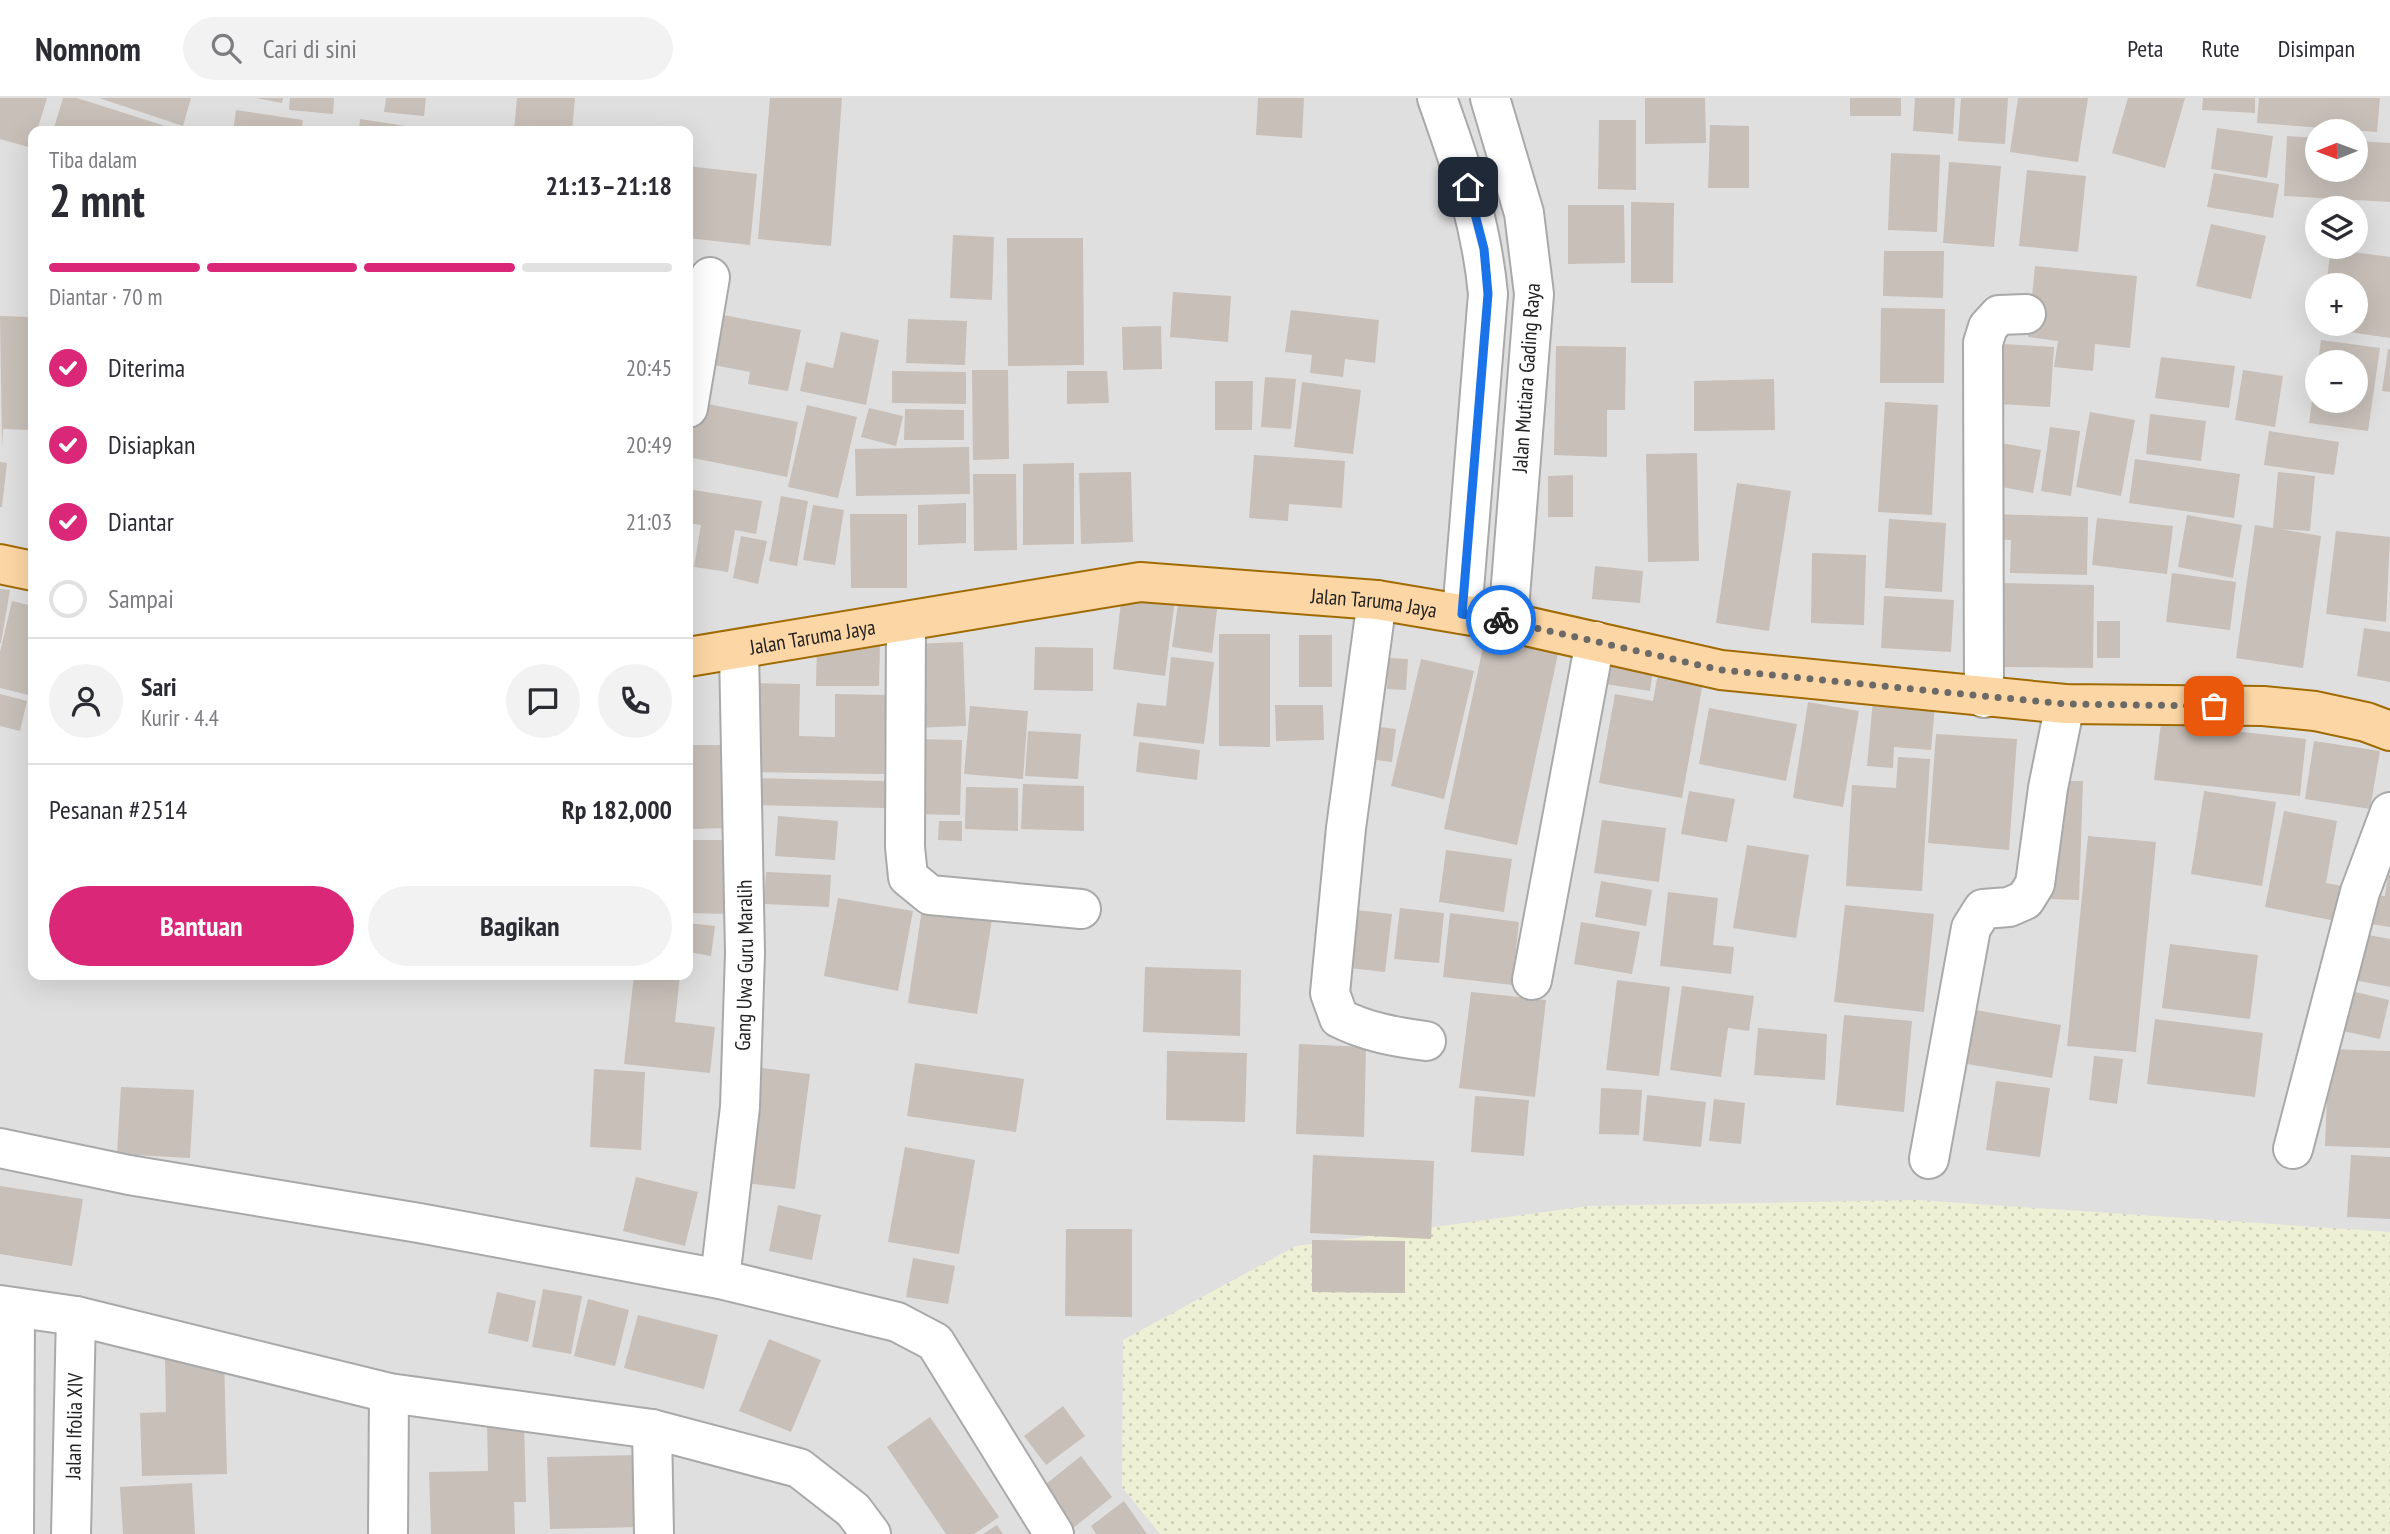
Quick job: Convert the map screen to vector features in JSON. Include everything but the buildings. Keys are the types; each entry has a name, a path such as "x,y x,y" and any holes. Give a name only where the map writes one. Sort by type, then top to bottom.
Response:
{"main road":[{"path":"0,564 28,571"},
{"name":"Jalan Taruma Jaya","path":"693,656 1140,582 1377,600 1508,622 1721,670 2065,704 2302,709 2367,722 2390,731"}],"street":[{"path":"1437,98 1476,210 1484,249 1488,294 1462,614"},
{"name":"Jalan Mutiara Gading Raya","path":"1490,98 1524,212 1534,294 1508,622"},
{"path":"693,378 710,277"},
{"path":"1488,294 1534,294"},
{"path":"1984,698 1983,343 1988,327 1999,315 2026,314"},
{"path":"1377,600 1346,828 1329,993 1339,1018 1348,1023 1385,1035 1426,1041"},
{"path":"906,622 905,847 908,877 930,895 1081,909"},
{"path":"1532,980 1595,641"},
{"name":"Gang Uwa Guru Maralih","path":"720,1279 740,1107 745,965 739,650"},
{"path":"1929,1159 1971,928 1983,909 2009,907 2025,900 2035,884 2065,704"},
{"path":"2293,1149 2360,892 2390,811"},
{"path":"0,1148 129,1175 419,1223 720,1279 897,1322 935,1342 1054,1534"},
{"path":"15,1534 8,1307 76,1316 389,1393 652,1429 799,1468 853,1510 871,1534"},
{"name":"Jalan Ifolia XIV","path":"71,1534 76,1316"},
{"path":"388,1534 389,1393"},
{"path":"652,1429 654,1534"}],"shaded area":[{"path":"0,98 2390,98 2390,1534 0,1534"}],"green space":[{"path":"1917,1200 2390,1232 2390,1534 1160,1534 1122,1487 1123,1340 1296,1246 1589,1206"}],"way so far":[{"path":"1501,620 1721,670 2065,704 2214,706"}],"route":[{"path":"1468,187 1484,249 1488,294 1462,614 1501,620"}]}
